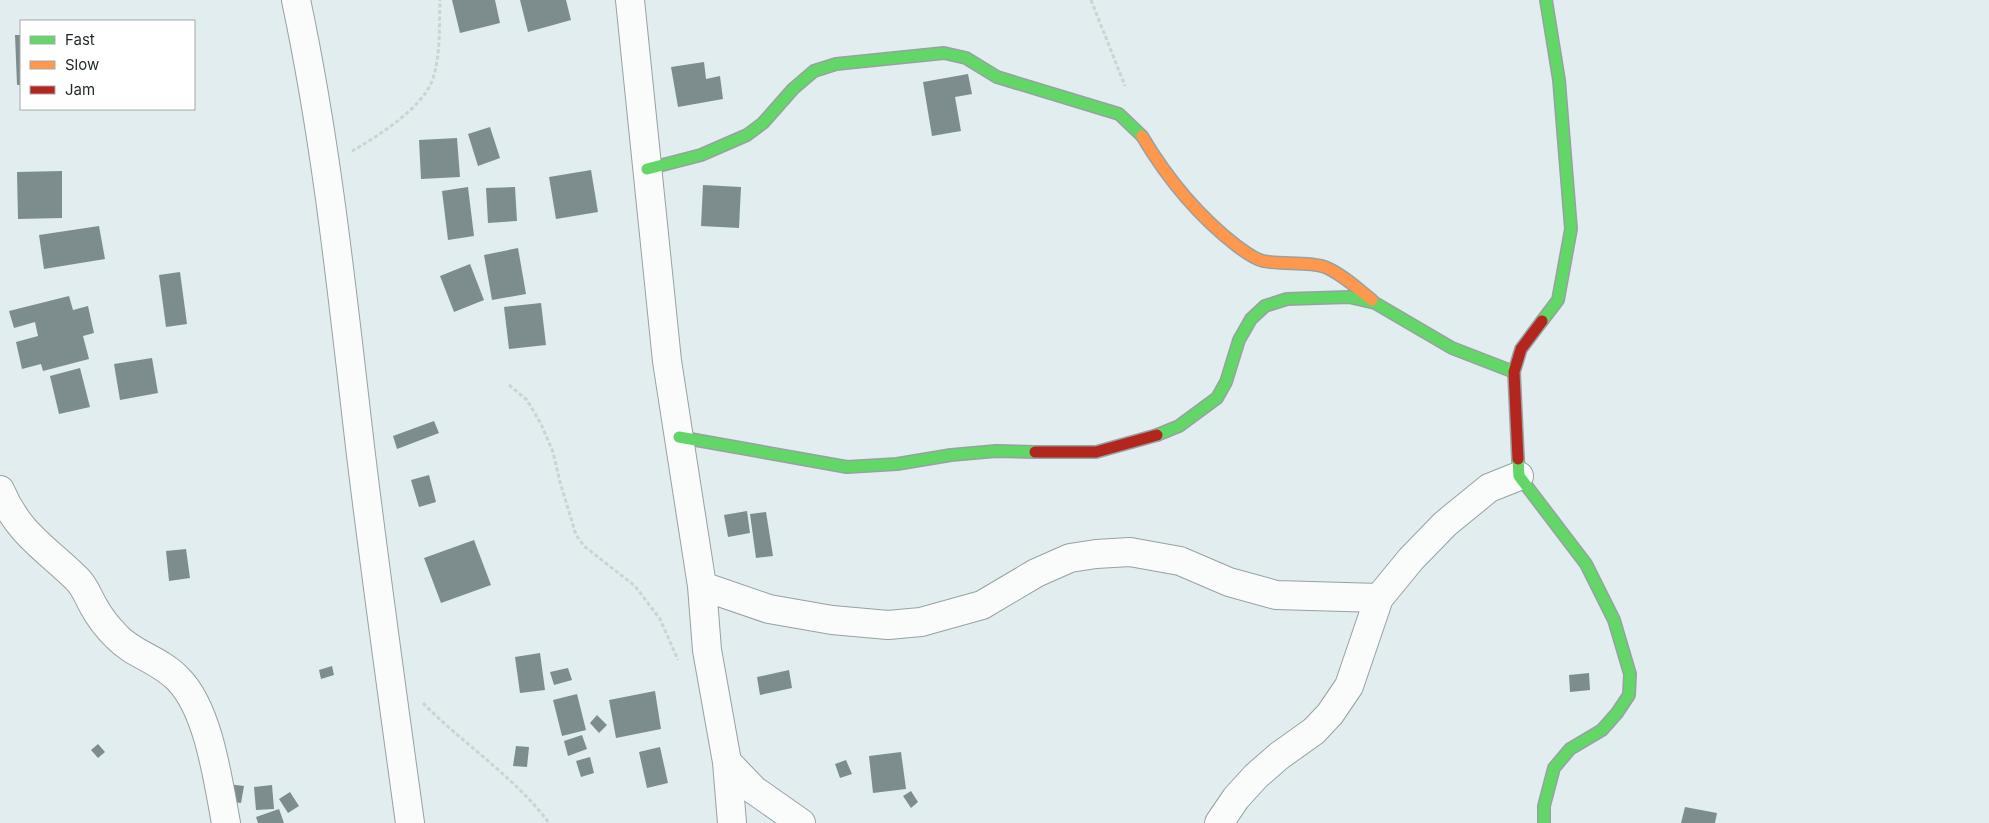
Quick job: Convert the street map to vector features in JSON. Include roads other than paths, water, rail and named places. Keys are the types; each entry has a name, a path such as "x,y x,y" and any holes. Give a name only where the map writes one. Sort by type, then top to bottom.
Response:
{"street":[{"path":"296,0 309,60 326,167 372,545 410,823"},
{"path":"630,0 667,361 702,586 708,650 727,762 732,823"},
{"path":"1544,823 1544,806 1554,768 1570,749 1602,730 1617,713 1629,694 1630,674 1614,620 1586,564 1519,476 1514,372 1521,349 1558,300 1572,230 1559,80 1546,0"},
{"path":"647,169 701,155 747,136 763,123 793,89 814,71 836,64 944,52 966,58 998,77 1119,114 1139,132 1156,160 1184,197 1220,233 1244,251 1262,262 1324,267 1346,280 1375,303 1452,348 1514,372"},
{"path":"679,437 848,467 897,464 951,455 996,451 1096,452 1146,439 1179,426 1217,398 1226,382 1239,340 1251,319 1265,306 1288,299 1327,296 1349,297 1375,303"},
{"path":"1219,823 1236,798 1256,776 1278,756 1314,731 1330,714 1349,686 1379,598 1410,559 1445,524 1489,488 1519,476"},
{"path":"2,502 24,531 78,579 107,626 120,640 161,664 181,681 197,707 207,732 226,823"},
{"path":"702,586 769,608 832,620 888,626 921,622 982,605 1036,573 1070,558 1130,552 1180,561 1229,582 1276,595 1379,598"},
{"path":"727,762 754,790 802,823"}]}
